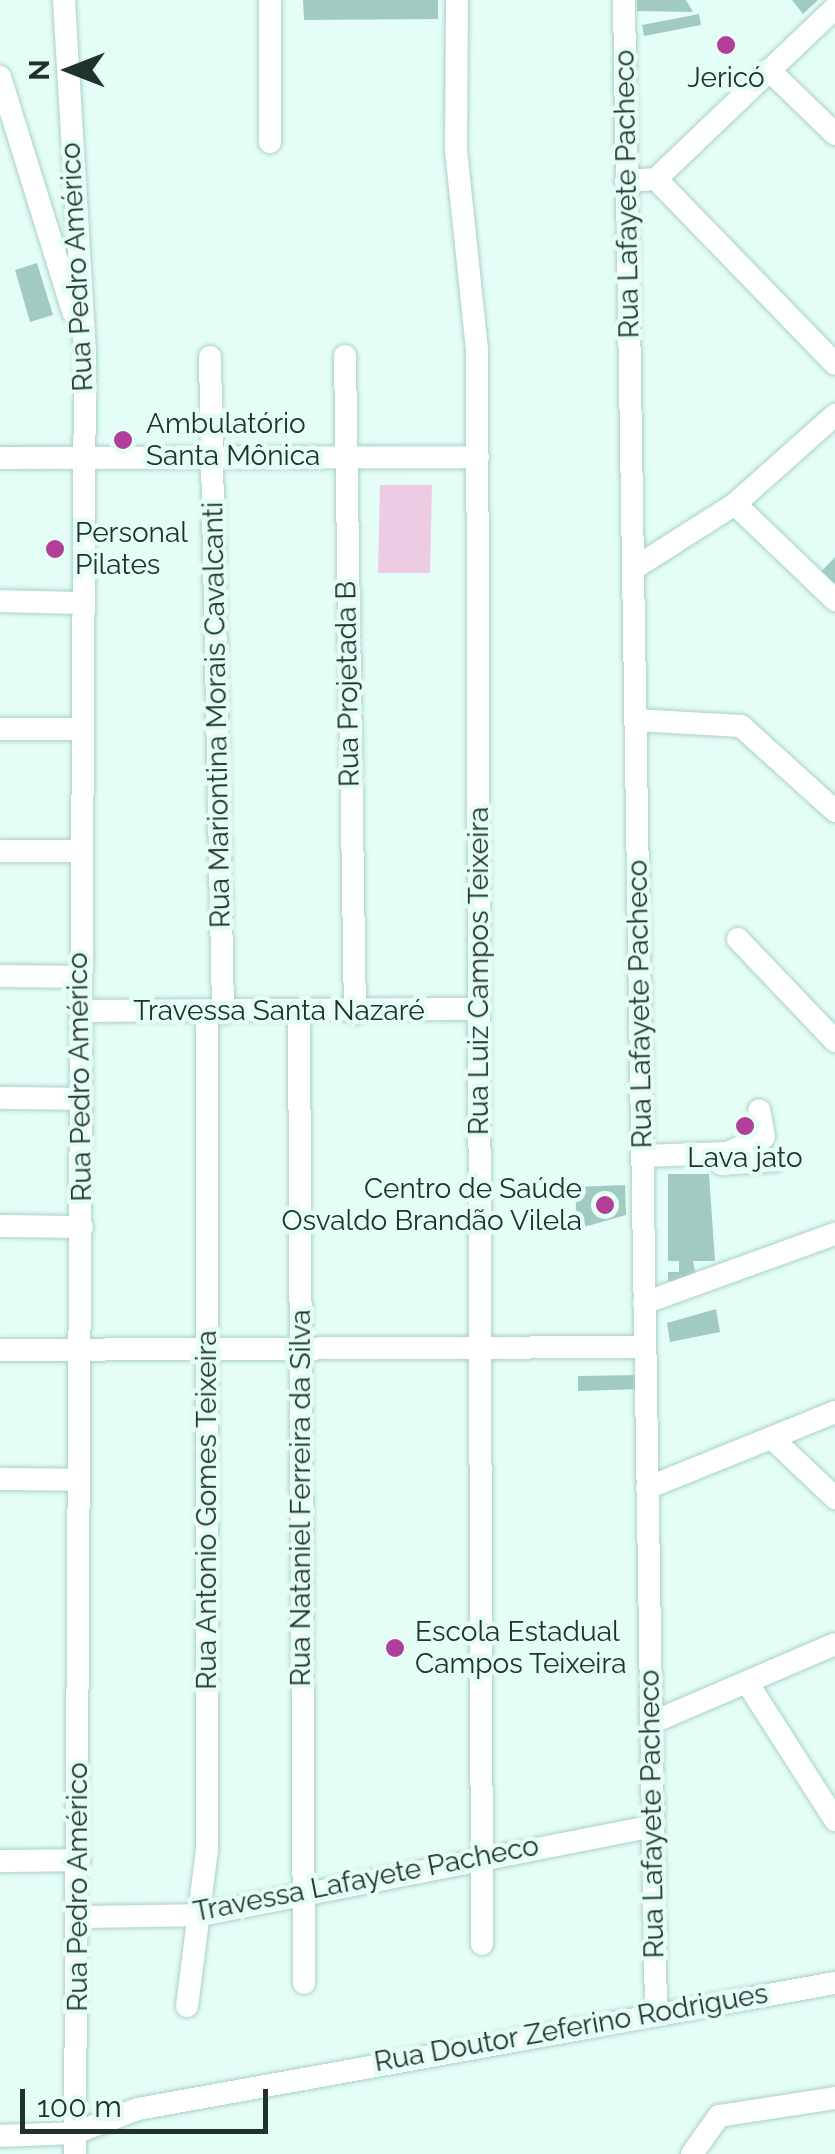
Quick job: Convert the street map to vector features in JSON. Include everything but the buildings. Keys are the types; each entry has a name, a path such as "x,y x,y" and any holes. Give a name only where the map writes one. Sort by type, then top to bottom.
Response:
{"street":[{"name":"Rua Pedro Américo","path":"64,0 84,350 78,604 82,1227 75,2143"},
{"path":"270,0 270,142"},
{"name":"Rua Luiz Campos Teixeira","path":"458,0 456,150 478,457 482,1944"},
{"name":"Rua Lafayete Pacheco","path":"624,0 656,2009"},
{"path":"626,181 656,179 835,8"},
{"path":"769,70 835,134"},
{"path":"0,76 84,350"},
{"path":"656,179 835,364"},
{"name":"Rua Projetada B","path":"345,356 355,1013"},
{"name":"Rua Mariontina Morais Cavalcanti","path":"210,357 215,1013"},
{"path":"633,569 735,504 835,415"},
{"path":"0,458 213,461 478,457"},
{"path":"735,504 835,600"},
{"path":"0,601 78,604"},
{"path":"635,720 741,726 835,810"},
{"path":"0,728 78,730"},
{"path":"0,851 82,851"},
{"path":"738,939 835,1041"},
{"path":"0,976 78,977"},
{"name":"Travessa Santa Nazaré","path":"80,1011 355,1013 479,1009"},
{"name":"Rua Antonio Gomes Teixeira","path":"188,2006 200,1915 215,1013"},
{"name":"Rua Nataniel Ferreira da Silva","path":"299,1013 304,1983"},
{"path":"0,1098 81,1100"},
{"path":"642,1162 727,1153 764,1137 758,1110"},
{"path":"642,1162 668,1168 776,1160"},
{"path":"0,1226 82,1227"},
{"path":"644,1302 835,1234"},
{"path":"0,1350 300,1354 645,1347"},
{"path":"647,1488 835,1412"},
{"path":"773,1438 835,1498"},
{"path":"0,1479 79,1480"},
{"path":"651,1723 750,1687 835,1644"},
{"path":"750,1687 835,1820"},
{"name":"Travessa Lafayete Pacheco","path":"78,1917 200,1915 482,1855 653,1826"},
{"path":"0,1861 79,1860"},
{"name":"Rua Doutor Zeferino Rodrigues","path":"0,2136 75,2143 138,2109 656,2009 835,1983"},
{"path":"692,2154 719,2116 835,2098"}],"shaded area":[{"path":"380,485 432,485 430,573 378,573"}],"place":[{"name":"Jericó","path":"726,45"},
{"name":"Ambulatório Santa Mônica","path":"123,440"},
{"name":"Personal Pilates","path":"55,549"},
{"name":"Lava jato","path":"745,1126"},
{"name":"Centro de Saúde Osvaldo Brandão Vilela","path":"605,1205"},
{"name":"Escola Estadual Campos Teixeira","path":"395,1648"}]}
